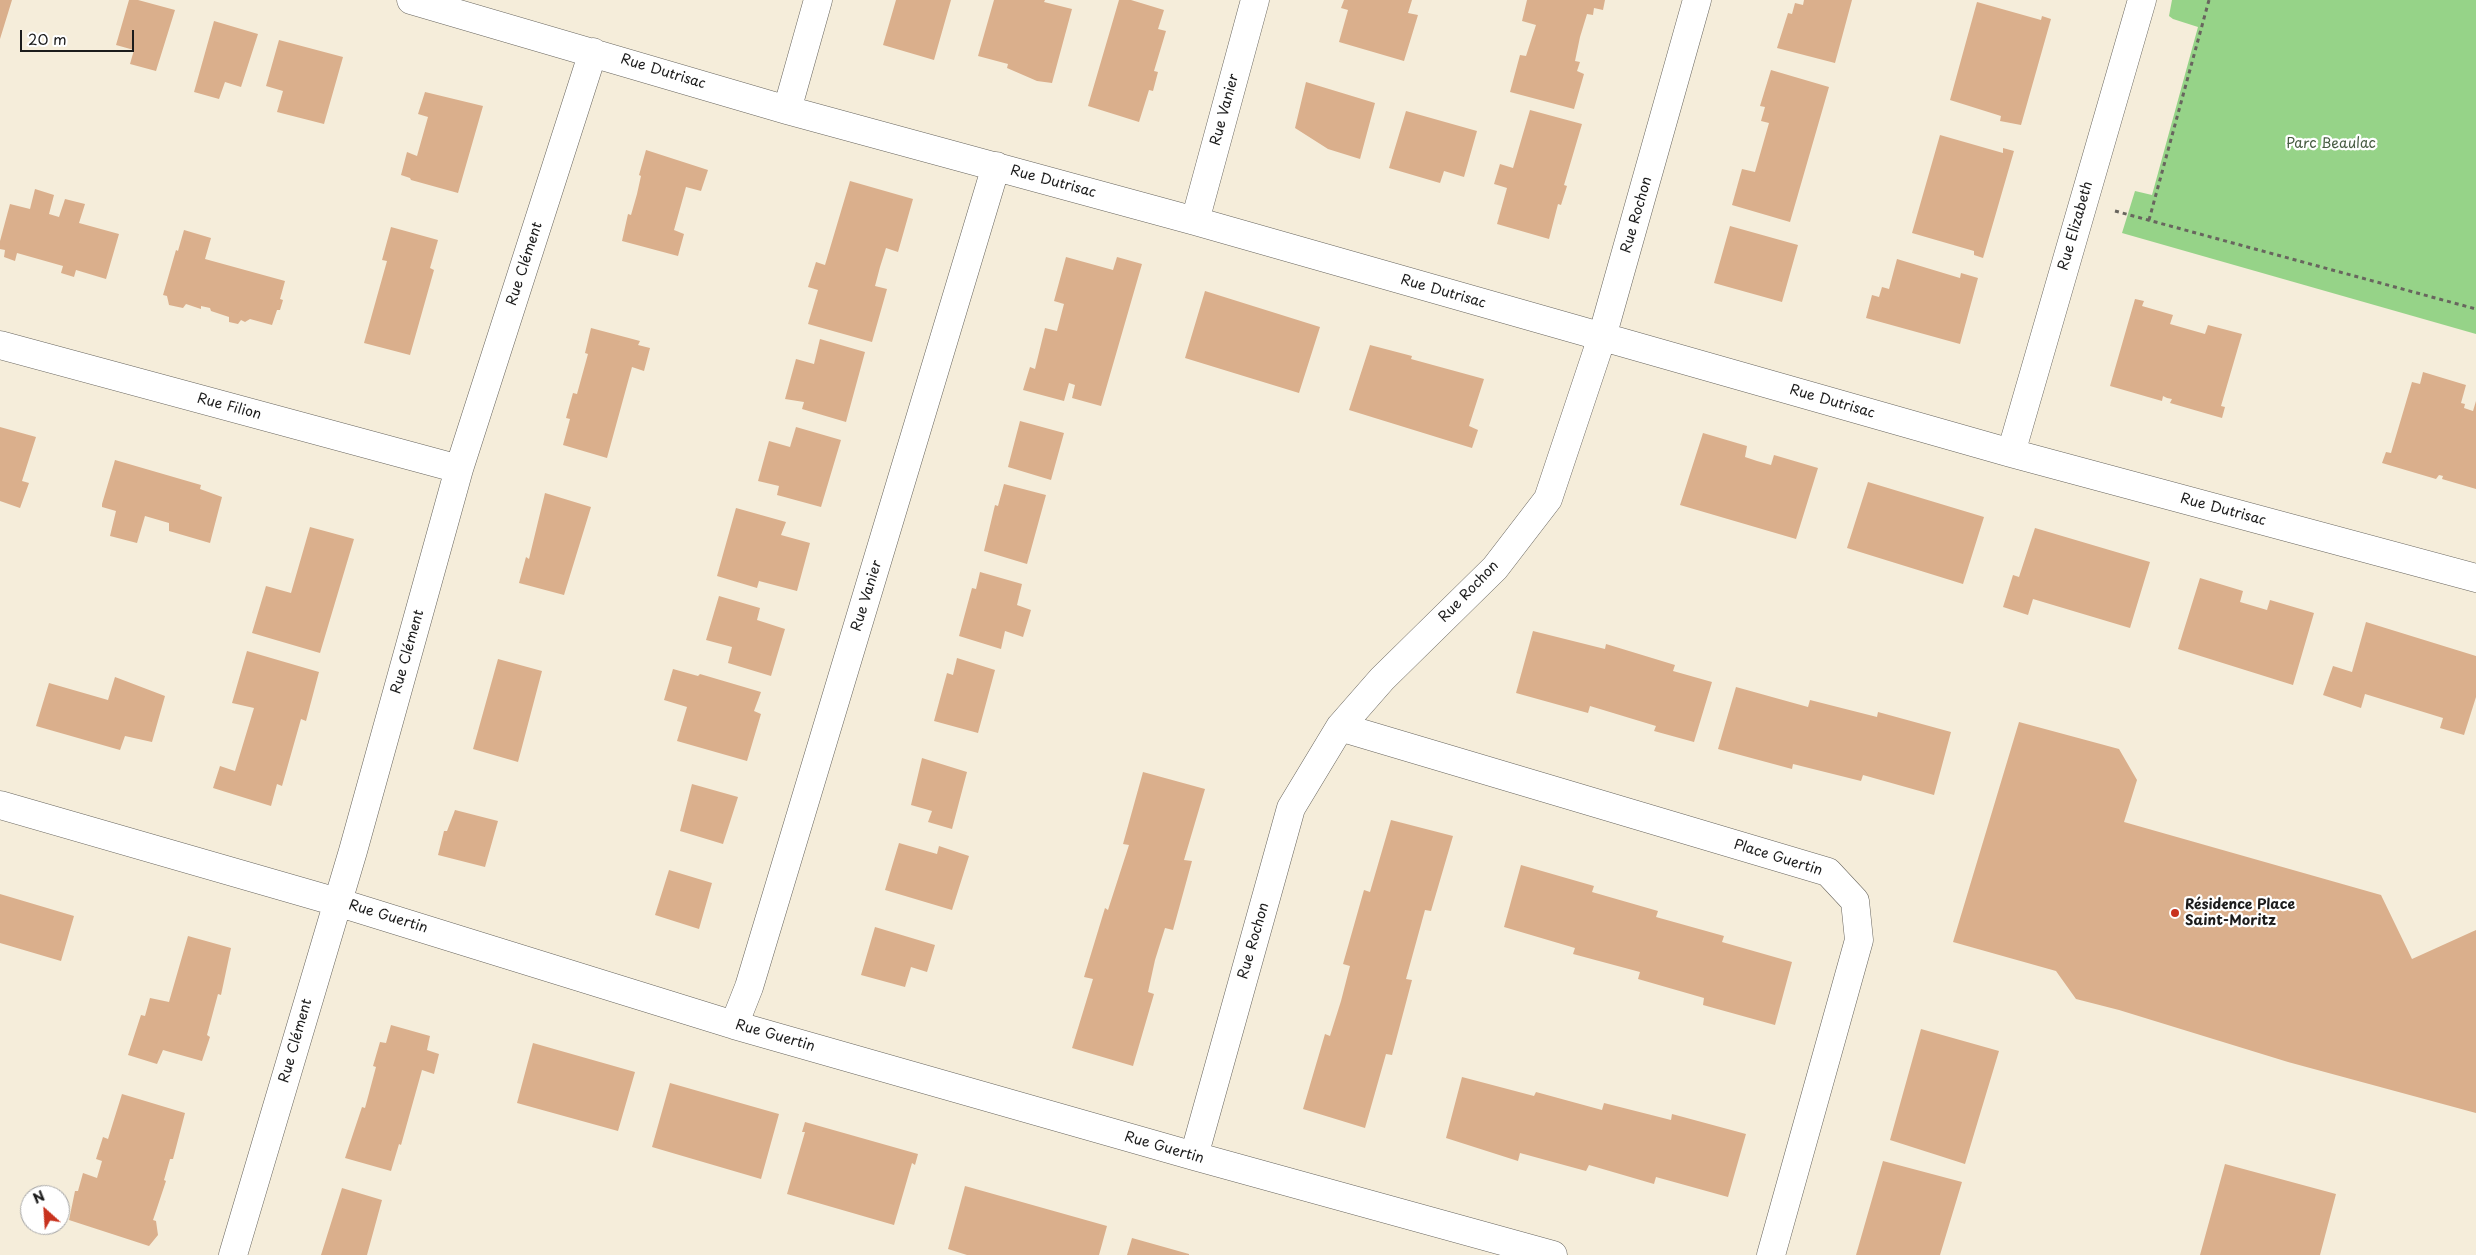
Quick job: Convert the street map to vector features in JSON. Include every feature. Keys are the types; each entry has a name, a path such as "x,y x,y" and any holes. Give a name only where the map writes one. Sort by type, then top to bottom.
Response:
{"street":[{"name":"Rue Dutrisac","path":"411,0 787,110 1195,221 2011,453 2476,578"},
{"path":"787,110 818,0"},
{"name":"Rue Vanier","path":"1195,221 1255,0"},
{"name":"Rue Rochon","path":"1194,1156 1291,808 1340,727 1382,679 1495,568 1548,499 1602,337 1697,0"},
{"name":"Rue Elizabeth","path":"2011,453 2142,0"},
{"name":"Rue Clément","path":"233,1255 337,902 459,469 593,52"},
{"name":"Rue Vanier","path":"734,1024 749,987 996,166"},
{"name":"Rue Filion","path":"0,344 459,469"},
{"name":"Place Guertin","path":"1340,727 1828,872 1855,901 1859,940 1771,1255"},
{"name":"Rue Guertin","path":"0,805 337,902 734,1024 1194,1156 1553,1255"}],"path":[{"path":"2149,220 2210,0"},
{"path":"2083,202 2476,309"}],"green space":[{"name":"Parc Beaulac","path":"2172,0 2476,0 2476,334 2122,233 2135,191 2152,195 2198,27 2169,16"}],"building":[{"path":"0,0 12,0 0,39"},
{"path":"129,0 138,0 175,10 156,71 130,64 134,50 116,45"},
{"path":"896,0 951,0 934,60 883,45"},
{"path":"994,0 1045,0 1044,2 1072,9 1052,83 1037,81 1007,68 1008,64 978,56"},
{"path":"1119,0 1131,0 1164,10 1158,29 1166,31 1154,71 1158,72 1153,91 1149,90 1139,122 1088,106"},
{"path":"1344,0 1412,0 1408,13 1418,15 1404,61 1339,42 1348,10 1341,8"},
{"path":"1527,0 1605,0 1603,10 1594,8 1593,15 1587,14 1580,37 1575,61 1580,62 1577,71 1584,74 1574,109 1510,92 1520,55 1526,56 1536,25 1522,21"},
{"path":"1804,0 1852,0 1835,63 1777,48 1788,13 1792,14 1795,3 1803,5"},
{"path":"1977,2 2041,20 2042,16 2051,19 2021,125 2000,121 2001,116 1950,100"},
{"path":"214,21 258,34 241,87 225,82 219,99 194,92"},
{"path":"279,40 343,57 324,124 277,112 283,91 266,86"},
{"path":"1771,70 1829,87 1790,222 1732,205 1742,169 1755,172 1769,123 1761,121 1765,107 1760,106"},
{"path":"1306,82 1375,103 1360,159 1328,149 1295,128"},
{"path":"425,92 483,106 458,193 411,180 401,175 407,152 417,156 428,117 418,114"},
{"path":"1530,110 1582,124 1564,185 1567,186 1561,205 1558,204 1549,239 1497,224 1507,188 1494,184 1500,164 1513,168"},
{"path":"1406,111 1477,131 1464,177 1444,171 1440,183 1389,168"},
{"path":"1940,135 2003,153 2003,148 2014,151 1983,258 1974,255 1974,251 1912,233"},
{"path":"646,150 708,170 701,191 686,187 674,230 684,234 678,256 622,241 628,214 631,215 637,194 641,176 639,175"},
{"path":"850,181 913,199 898,252 886,248 880,267 875,286 887,289 872,342 808,324 818,290 808,287 816,262 825,265"},
{"path":"35,189 54,195 49,214 59,217 65,199 85,204 79,223 119,234 106,279 76,270 74,277 61,273 63,266 17,253 15,261 4,257 5,250 0,249 0,241 10,204 30,209"},
{"path":"1730,226 1798,245 1782,302 1714,283"},
{"path":"391,227 438,240 430,268 434,270 410,355 364,343 387,261 382,260"},
{"path":"184,230 211,238 205,259 285,281 280,299 283,300 272,325 250,319 245,322 241,320 238,324 229,322 229,317 211,311 210,308 201,306 201,309 186,304 183,308 169,305 167,296 163,295"},
{"path":"1066,257 1113,270 1117,257 1142,264 1101,406 1072,398 1075,385 1069,383 1064,401 1023,390 1030,367 1035,369 1045,328 1057,331 1064,304 1054,301"},
{"path":"1897,259 1960,278 1961,273 1978,278 1960,344 1866,318 1872,295 1879,297 1882,287 1889,289"},
{"path":"1205,291 1320,327 1299,393 1185,358"},
{"path":"2135,299 2144,301 2142,306 2173,315 2170,324 2205,334 2208,325 2242,334 2221,406 2225,407 2222,418 2170,403 2172,399 2163,396 2162,401 2110,386"},
{"path":"591,328 640,341 638,345 650,348 644,371 632,367 607,458 563,445 570,419 566,418 573,393 577,394 588,354 585,353"},
{"path":"820,339 865,352 846,422 802,409 804,402 785,399 796,359 814,364"},
{"path":"1370,345 1412,356 1411,359 1484,379 1469,426 1478,430 1472,448 1349,410"},
{"path":"2423,372 2466,385 2461,403 2465,404 2464,408 2473,411 2476,401 2476,489 2442,479 2443,476 2439,475 2436,479 2382,463 2386,452 2391,453 2412,382 2420,384"},
{"path":"1020,421 1064,433 1051,480 1008,467"},
{"path":"0,427 36,437 22,481 29,483 20,508 0,501"},
{"path":"796,427 841,440 821,507 777,495 779,486 758,481 769,441 790,447"},
{"path":"1703,433 1747,446 1745,457 1757,461 1771,465 1774,455 1818,468 1796,539 1680,505"},
{"path":"115,460 201,485 200,489 222,497 210,543 169,531 169,523 145,516 137,543 110,536 116,511 102,507 102,504"},
{"path":"1868,482 1984,517 1963,584 1847,548"},
{"path":"1004,484 1046,495 1027,564 984,551 995,505 998,506"},
{"path":"545,493 591,507 564,595 519,583 526,557 529,559"},
{"path":"736,508 786,522 781,535 810,543 797,591 759,581 757,588 717,576"},
{"path":"310,527 354,539 320,653 252,633 266,586 291,593"},
{"path":"2035,528 2150,562 2130,628 2033,599 2028,615 2003,607 2013,575 2019,577"},
{"path":"980,572 1022,584 1017,605 1031,610 1023,637 1005,631 1001,649 959,636 972,588 976,589"},
{"path":"2200,578 2243,591 2240,602 2267,610 2270,600 2314,613 2293,685 2178,649"},
{"path":"719,596 760,608 757,620 785,629 771,676 728,663 732,647 706,640"},
{"path":"2366,622 2476,656 2476,697 2464,735 2440,728 2443,718 2365,694 2361,708 2323,695 2333,666 2352,672"},
{"path":"1533,631 1605,649 1606,644 1675,665 1673,671 1712,682 1694,742 1654,731 1656,726 1590,706 1588,713 1516,693"},
{"path":"247,651 319,672 306,721 301,719 282,786 277,784 271,806 213,788 220,766 235,771 254,708 232,703"},
{"path":"957,658 995,670 978,733 934,721 947,673 953,675"},
{"path":"498,659 542,671 518,762 473,749"},
{"path":"673,669 698,676 700,674 761,692 754,711 761,714 747,761 677,741 687,707 664,700"},
{"path":"115,677 165,696 152,742 125,736 120,750 36,726 49,683 108,700"},
{"path":"1736,687 1808,707 1810,700 1877,717 1878,712 1951,732 1934,795 1863,775 1861,781 1793,764 1792,769 1718,749"},
{"name":"Résidence Place Saint-Moritz","path":"2019,722 2119,749 2137,780 2124,822 2381,895 2412,959 2476,930 2476,1113 2288,1062 2119,1010 2076,999 2056,971 1953,942"},
{"path":"922,758 967,772 952,829 928,822 932,811 911,805"},
{"path":"1143,772 1205,789 1184,860 1192,861 1173,930 1165,928 1155,960 1148,992 1154,994 1133,1066 1072,1048 1093,979 1084,977 1105,908 1108,910 1129,845 1123,844"},
{"path":"692,784 738,797 723,844 680,831"},
{"path":"455,810 498,821 485,867 438,855 444,831 447,831"},
{"path":"1391,820 1453,836 1431,911 1425,910 1406,979 1412,980 1392,1055 1386,1054 1365,1128 1303,1109 1325,1034 1330,1036 1341,1001 1350,966 1343,964 1364,890 1370,892"},
{"path":"899,843 937,854 939,846 969,856 952,910 885,890"},
{"path":"1521,865 1594,886 1592,892 1658,911 1656,917 1724,936 1722,942 1792,962 1775,1025 1703,1005 1704,998 1638,979 1640,972 1573,954 1575,948 1504,927"},
{"path":"669,870 712,883 699,929 655,915"},
{"path":"0,894 74,916 61,961 0,943"},
{"path":"875,927 935,945 927,972 911,967 905,987 861,975"},
{"path":"188,936 231,948 221,995 218,994 207,1035 210,1037 202,1061 163,1050 157,1064 128,1055 141,1015 145,1016 150,998 169,1002"},
{"path":"391,1025 430,1036 427,1050 439,1054 434,1074 422,1070 401,1145 399,1144 391,1171 345,1158 362,1107 365,1108 376,1067 373,1066 380,1042 386,1043"},
{"path":"1921,1029 1999,1051 1965,1164 1890,1140"},
{"path":"533,1043 635,1072 618,1131 517,1103"},
{"path":"1462,1077 1534,1096 1536,1092 1602,1110 1604,1103 1671,1120 1672,1114 1746,1134 1728,1197 1656,1177 1654,1184 1589,1165 1586,1171 1520,1153 1518,1161 1446,1138"},
{"path":"670,1083 779,1114 761,1179 652,1147"},
{"path":"122,1094 185,1113 173,1159 170,1159 164,1180 166,1181 153,1220 156,1221 158,1235 149,1246 70,1220 75,1191 78,1191 83,1173 97,1178 102,1161 96,1159 103,1137 108,1139"},
{"path":"805,1122 918,1154 915,1165 912,1163 894,1225 787,1194 805,1132 802,1132"},
{"path":"1883,1161 1962,1182 1940,1255 1856,1255"},
{"path":"2225,1164 2336,1194 2320,1255 2200,1255"},
{"path":"965,1186 1107,1226 1099,1255 967,1255 948,1249"},
{"path":"342,1188 382,1200 367,1255 321,1255"},
{"path":"1132,1238 1189,1254 1189,1255 1127,1255"}],"place":[{"name":"Résidence Place Saint-Moritz","path":"2175,913"}]}
